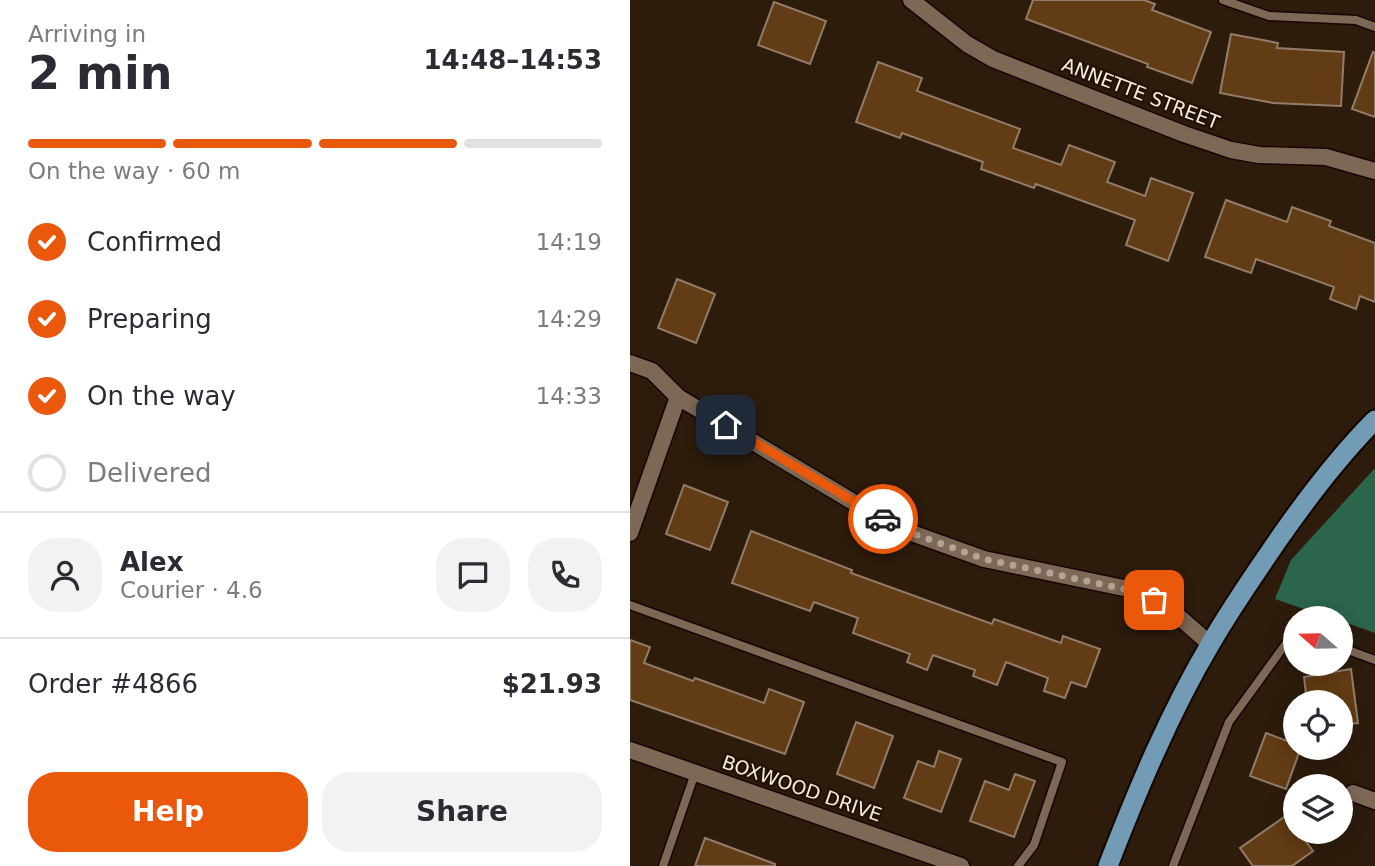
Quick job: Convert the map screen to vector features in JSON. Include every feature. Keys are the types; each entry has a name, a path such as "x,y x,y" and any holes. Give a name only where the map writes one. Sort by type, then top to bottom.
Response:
{"main road":[{"path":"1108,866 1158,747 1210,644 1308,496 1341,455 1375,420"}],"street":[{"name":"ANNETTE STREET","path":"911,0 967,44 993,59 1184,134 1231,150 1259,155 1326,157 1375,171"},
{"path":"630,363 652,371 678,397 895,527 984,559 1138,592 1170,609 1210,644"},
{"path":"630,533 678,397"},
{"name":"BOXWOOD DRIVE","path":"630,750 961,866"},
{"path":"1353,793 1375,801"}],"lane":[{"path":"1223,0 1269,16 1356,20 1375,27"},
{"path":"630,605 1062,762 1034,845 1018,866"},
{"path":"1173,866 1229,722 1283,648"},
{"path":"1353,652 1375,660"},
{"path":"663,866 695,773"}],"green space":[{"path":"1375,468 1375,633 1353,625 1353,606 1295,606 1275,599 1291,560"}],"building":[{"path":"1033,0 1144,0 1155,4 1152,10 1211,32 1192,83 1026,19"},
{"path":"774,2 826,21 810,64 758,45"},
{"path":"1231,34 1278,43 1277,48 1344,52 1341,106 1273,103 1220,93"},
{"path":"1373,52 1375,53 1375,117 1352,109"},
{"path":"878,62 922,78 917,91 1020,129 1013,148 1061,165 1069,145 1115,162 1107,182 1145,196 1151,178 1193,193 1168,261 1126,245 1135,220 1036,184 1034,188 981,169 983,162 902,133 900,138 856,122"},
{"path":"1226,200 1287,222 1292,207 1331,221 1329,226 1375,243 1375,302 1360,296 1356,309 1330,299 1334,287 1256,259 1251,273 1205,257"},
{"path":"677,279 715,294 696,343 658,328"},
{"path":"684,485 728,502 710,550 666,534"},
{"path":"751,531 852,570 851,573 992,624 994,619 1061,643 1063,636 1100,649 1086,687 1071,682 1065,698 1044,691 1048,678 1006,662 997,685 973,676 975,670 933,655 927,670 907,662 910,654 853,633 858,618 814,602 810,611 732,583"},
{"path":"630,640 650,647 644,663 693,681 695,678 764,703 769,689 804,702 785,754 630,700"},
{"path":"1352,676 1358,723 1353,724 1353,690 1306,690 1304,677"},
{"path":"856,722 893,736 874,788 837,774"},
{"path":"1266,733 1283,739 1283,760 1296,760 1291,774 1283,774 1283,788 1250,776"},
{"path":"939,751 961,759 941,812 904,798 918,761 934,767"},
{"path":"1015,774 1035,781 1014,837 970,821 985,781 1009,790"},
{"path":"1283,818 1283,844 1308,844 1313,851 1292,866 1253,866 1240,848"},
{"path":"705,838 775,864 775,866 695,866"}],"way so far":[{"path":"883,519 895,527 984,559 1138,592 1154,600"}],"route":[{"path":"726,425 883,519"}]}
